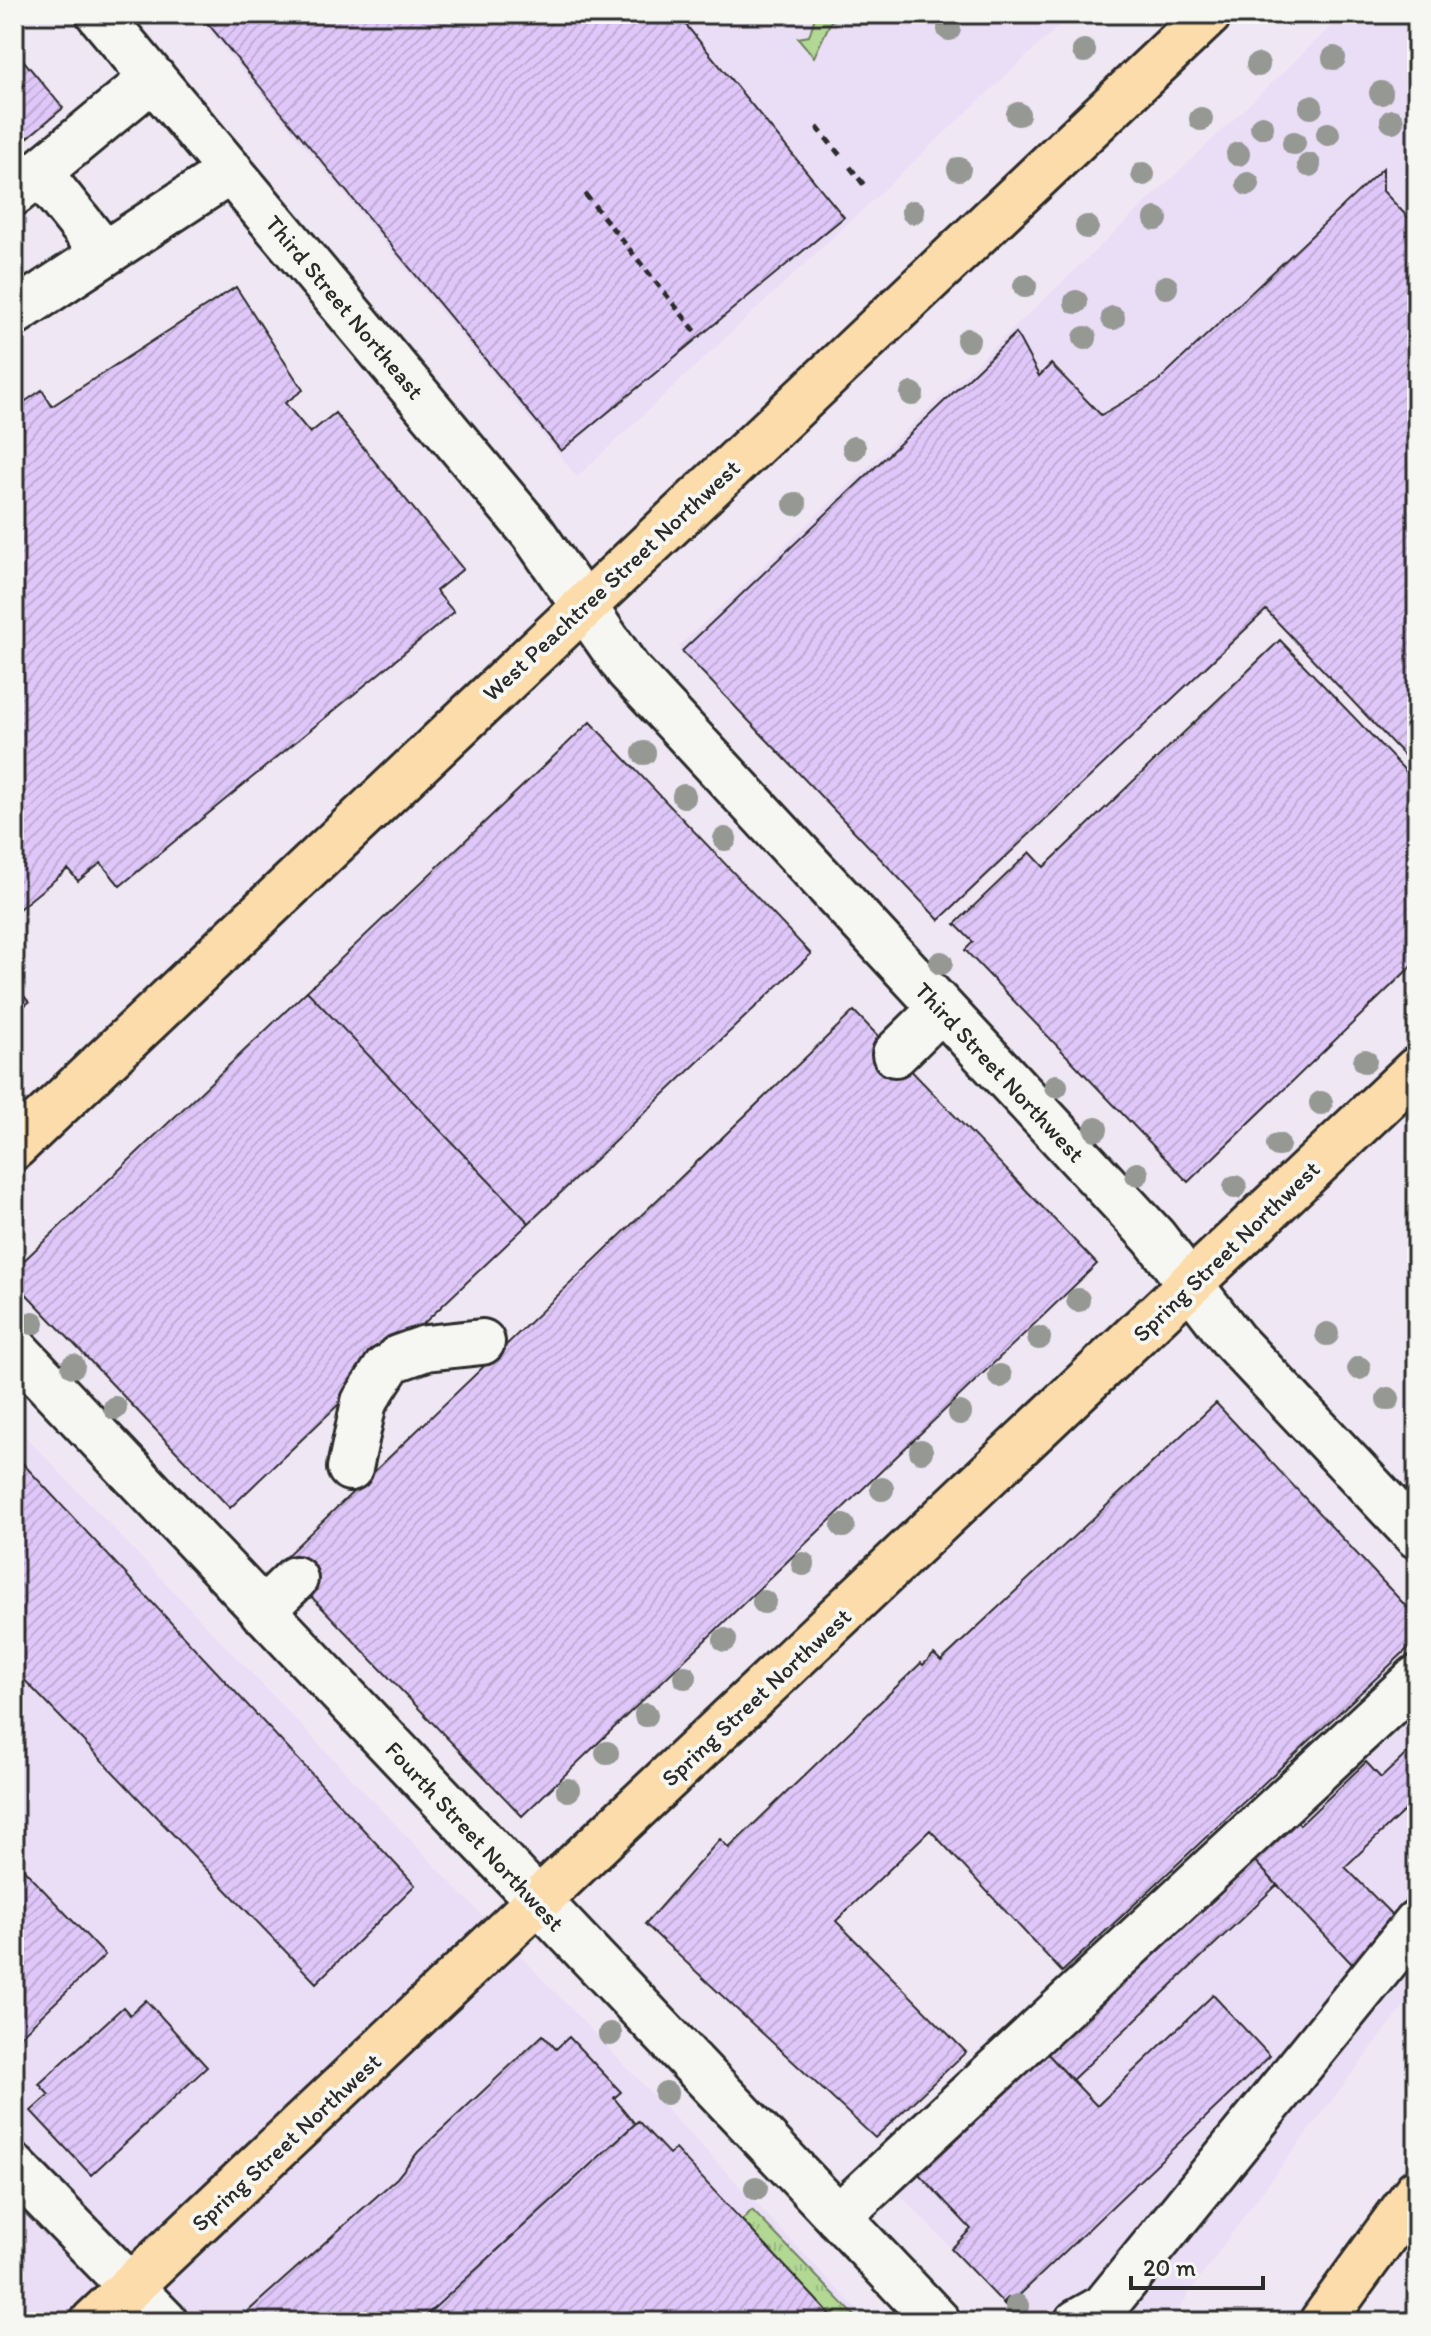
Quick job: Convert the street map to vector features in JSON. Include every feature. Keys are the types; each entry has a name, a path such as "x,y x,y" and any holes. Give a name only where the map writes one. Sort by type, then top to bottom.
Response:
{"main road":[{"name":"West Peachtree Street Northwest","path":"14,1147 1209,14"},
{"name":"Spring Street Northwest","path":"93,2322 1417,1069"},
{"path":"1322,2322 1417,2191"}],"street":[{"name":"Third Street Northeast","path":"99,14 524,522 583,606"},
{"path":"104,253 27,182 153,78"},
{"path":"14,313 231,171"},
{"name":"Third Street Northwest","path":"583,606 628,670 1154,1237 1233,1340 1417,1536"},
{"path":"895,1054 941,1009"},
{"path":"350,1468 364,1402 392,1363 426,1348 482,1342"},
{"name":"Fourth Street Northwest","path":"14,1348 938,2322"},
{"path":"262,1611 295,1579"},
{"path":"838,2217 1417,1678"},
{"path":"1077,2322 1104,2307 1417,1922"},
{"path":"14,2167 165,2322"}],"path":[{"path":"817,127 843,159"},
{"path":"850,167 864,185"},
{"path":"585,194 700,337"},
{"path":"1004,2304 1012,2296"}],"shaded area":[{"path":"195,14 1072,14 577,477"},
{"path":"1344,14 1417,14 1417,769 1265,610 939,920 678,647"},
{"path":"14,1424 461,1893 869,2322 14,2322"},
{"path":"1417,1696 1417,1989 1250,2208 1169,2322 1014,2322 1007,2307 897,2192"}],"green space":[{"path":"816,14 852,14 831,21 814,57 798,38 809,36"},
{"path":"752,2210 861,2322 837,2322 742,2220"}],"building":[{"path":"200,14 677,14 844,217 561,451"},
{"path":"14,49 63,108 14,149"},
{"path":"1383,168 1383,191 1417,227 1417,769 1266,610 939,920 682,651 1016,333 1039,376 1051,364 1101,415 1156,383"},
{"path":"236,287 303,390 285,403 310,433 335,413 463,569 436,591 454,612 120,886 101,863 78,881 68,869 14,913 14,435 24,428 14,409 42,390 52,406"},
{"path":"1280,640 1417,783 1417,961 1188,1182 965,950 973,942 955,924 1030,852 1044,867"},
{"path":"590,722 811,954 529,1223 307,991"},
{"path":"14,984 29,1002 14,1014"},
{"path":"307,991 529,1223 230,1508 14,1281 14,1270"},
{"path":"854,1011 1097,1264 522,1816 279,1563"},
{"path":"1216,1403 1417,1618 1417,1640 1062,1972 930,1830 836,1921 966,2052 875,2138 645,1924 720,1839 729,1848 921,1663 923,1665 934,1654 941,1661"},
{"path":"14,1454 415,1885 316,1983 14,1669"},
{"path":"1417,1744 1417,1821 1406,1809 1345,1867 1398,1921 1352,1964 1250,1856 1292,1816 1300,1825 1366,1762 1381,1778"},
{"path":"1250,1856 1277,1885 1072,2080 1045,2051"},
{"path":"14,1859 105,1955 14,2042"},
{"path":"1213,1995 1270,2056 1007,2307 951,2249 971,2229 917,2172 1045,2051 1097,2106"},
{"path":"146,2000 207,2067 91,2175 31,2111 49,2095 39,2084 123,2007 130,2015"},
{"path":"543,2035 556,2049 569,2037 621,2092 614,2098 635,2124 419,2322 236,2322 397,2178 418,2152"},
{"path":"638,2121 669,2154 675,2149 837,2322 419,2322"}]}
